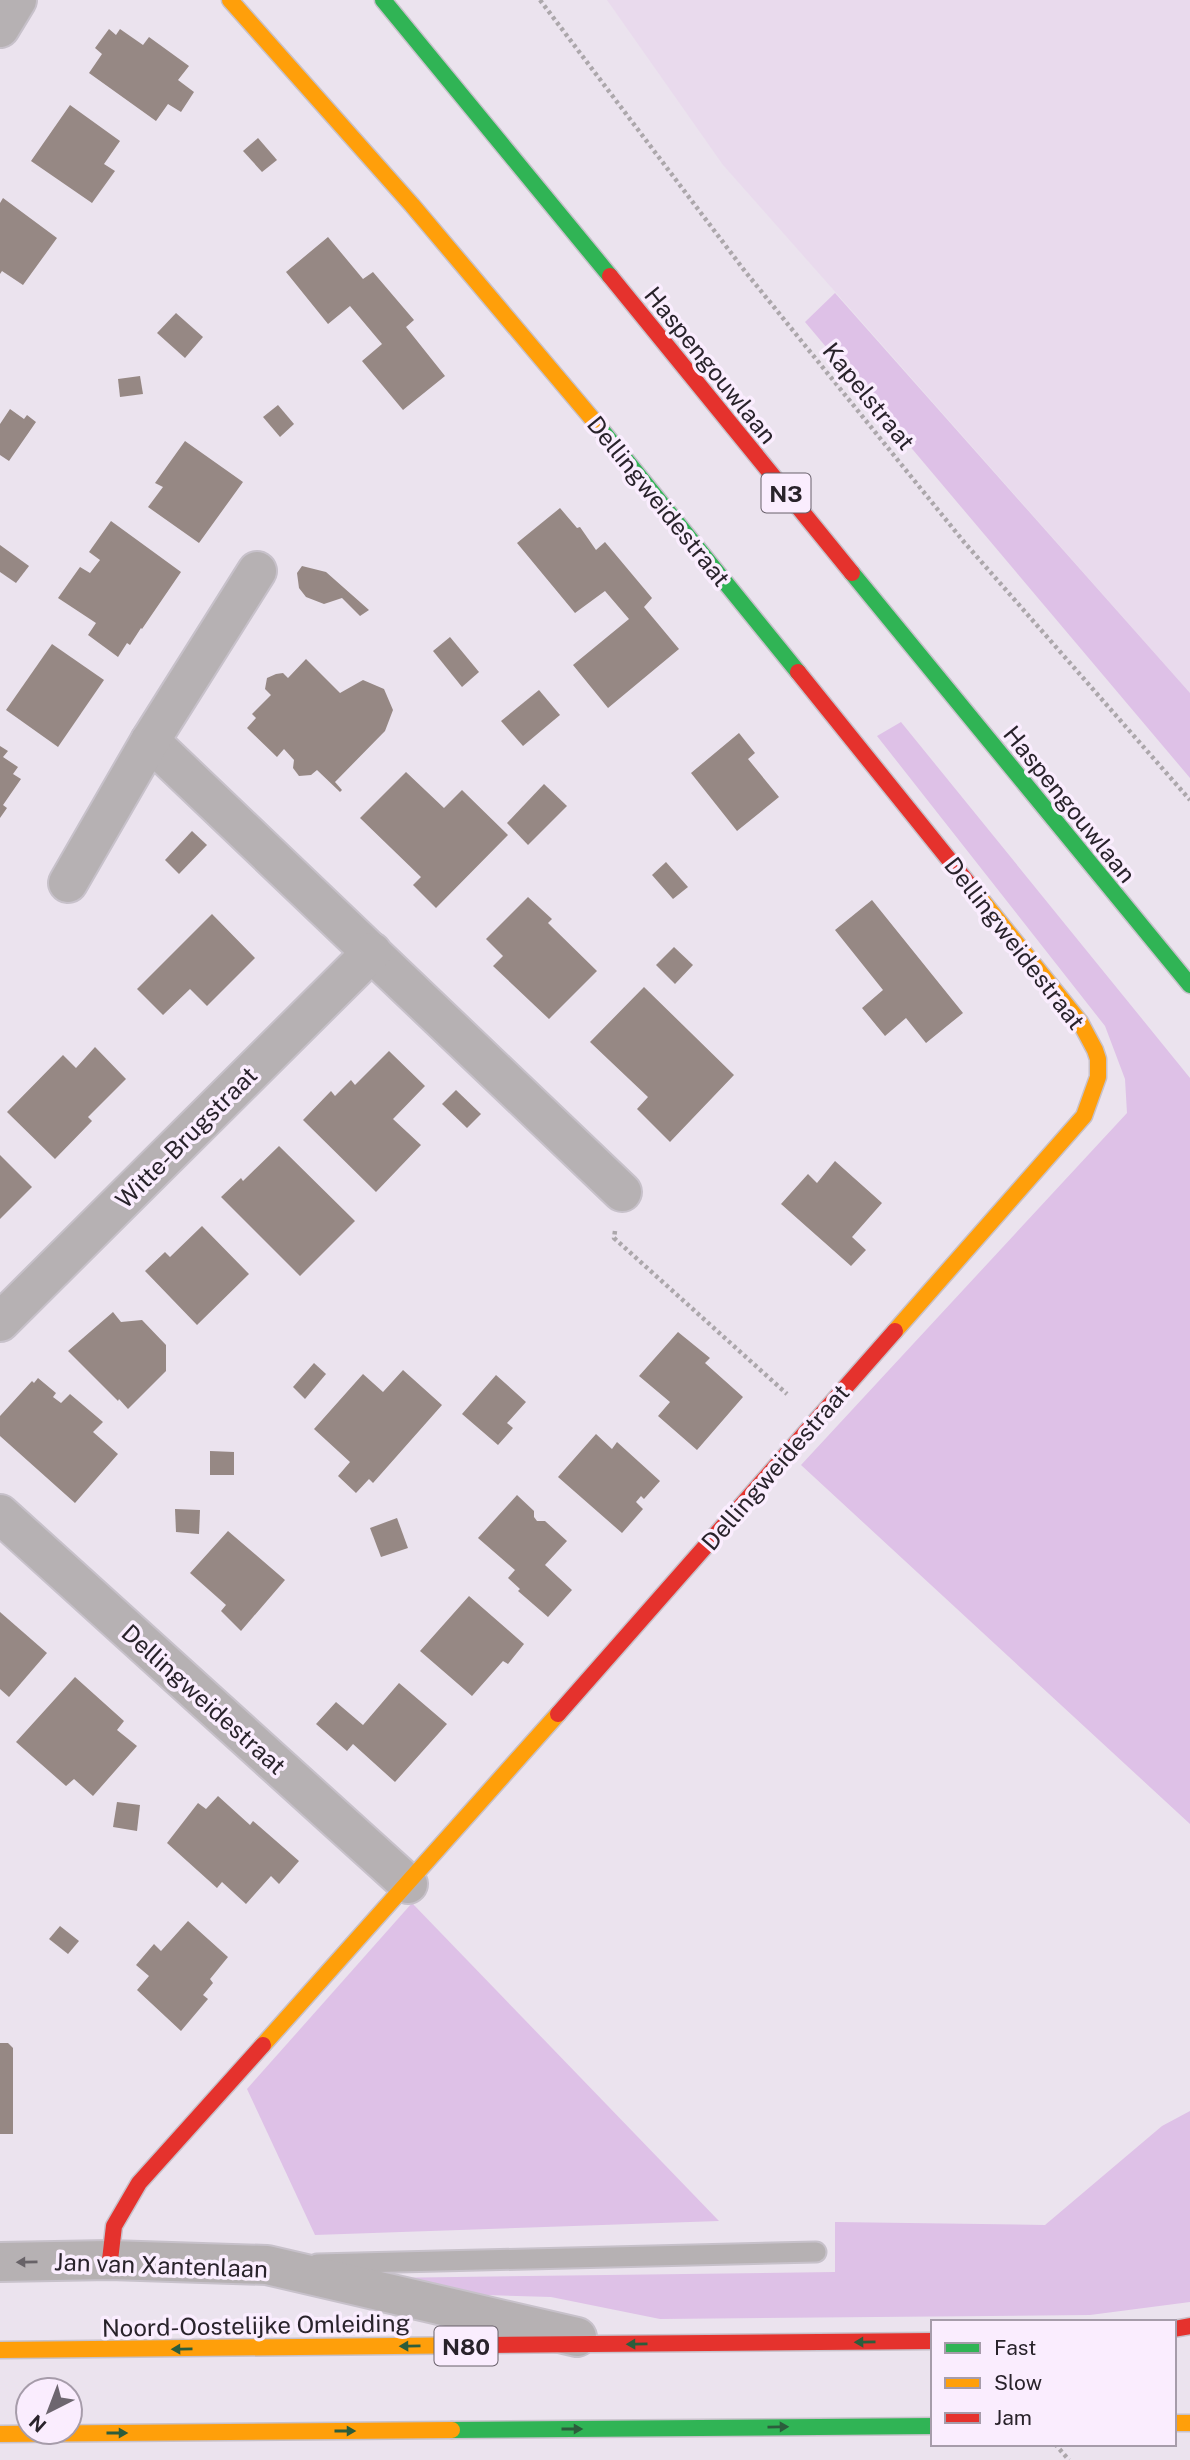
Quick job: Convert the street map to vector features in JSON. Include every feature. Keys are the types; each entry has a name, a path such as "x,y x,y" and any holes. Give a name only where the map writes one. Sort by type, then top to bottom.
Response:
{"main road":[{"name":"Dellingweidestraat","path":"110,2260 114,2225 139,2183 408,1884 1084,1116 1100,1074 1098,1054 1080,1022 626,459 412,205 230,0"},
{"name":"Haspengouwlaan","path":"383,0 1190,985"},
{"name":"Noord-Oostelijke Omleiding","path":"0,2350 931,2341"},
{"path":"0,2434 931,2426"}],"street":[{"path":"0,28 17,0"},
{"path":"68,883 150,741 257,571"},
{"path":"150,741 622,1192"},
{"name":"Witte-Brugstraat","path":"0,1322 372,952"},
{"name":"Dellingweidestraat","path":"0,1514 408,1884"},
{"name":"Jan van Xantenlaan","path":"0,2262 110,2260 267,2265 608,2344"}],"lane":[{"path":"267,2265 816,2252"}],"path":[{"name":"Kapelstraat","path":"540,0 744,270 947,520 1190,800"},
{"path":"622,1192 614,1238 816,1420"},
{"path":"1057,2446 1069,2460"}],"shaded area":[{"path":"607,0 1190,0 1190,693 723,165"},
{"path":"835,293 1190,693 1190,778 805,322"},
{"path":"901,722 1190,1078 1190,1824 801,1465 1127,1113 1125,1079 1105,1026 877,736"},
{"path":"412,1903 719,2221 315,2235 247,2089"},
{"path":"1190,2111 1190,2302 1090,2315 660,2319 551,2297 452,2294 383,2278 835,2272 835,2222 1045,2225 1162,2126"}],"building":[{"path":"109,29 116,35 120,29 143,45 149,37 189,66 178,80 194,92 181,112 168,104 156,121 89,73 102,54 95,48"},
{"path":"70,105 120,141 104,164 115,171 92,203 31,161"},
{"path":"258,138 277,160 262,172 243,151"},
{"path":"3,198 57,238 23,285 2,271 0,274 0,203"},
{"path":"328,237 363,279 373,272 414,320 406,327 445,376 403,410 362,361 382,344 350,306 328,324 286,272"},
{"path":"176,313 203,337 185,358 157,333"},
{"path":"140,376 143,394 120,397 118,379"},
{"path":"278,405 294,424 280,437 263,417"},
{"path":"10,409 24,419 27,415 36,422 9,461 0,455 0,424"},
{"path":"185,441 243,482 199,543 148,507 163,487 155,483"},
{"path":"560,508 577,528 580,527 596,550 605,542 652,598 644,607 679,649 608,708 573,665 629,619 605,591 575,613 517,543"},
{"path":"111,521 181,572 142,629 130,645 127,643 118,657 88,635 96,623 58,598 80,567 90,573 100,560 89,552"},
{"path":"0,545 29,566 16,583 0,572"},
{"path":"302,566 326,572 369,610 360,616 342,598 324,604 306,597 299,588 297,573"},
{"path":"450,637 479,672 462,687 433,651"},
{"path":"52,644 104,680 58,747 6,710"},
{"path":"306,659 340,693 363,680 384,689 393,710 385,731 335,782 342,790 340,792 317,770 311,775 299,776 293,768 294,760 284,749 277,757 247,728 256,718 252,714 271,695 265,689 267,678 283,673 288,678"},
{"path":"539,690 560,715 523,746 501,721"},
{"path":"739,733 755,753 748,759 779,797 737,831 691,773"},
{"path":"0,746 8,751 3,757 18,767 13,774 21,779 3,805 7,808 0,818"},
{"path":"406,772 444,808 462,790 508,835 436,908 413,885 421,877 360,818"},
{"path":"544,784 567,806 528,845 507,823"},
{"path":"192,831 207,845 179,874 165,860"},
{"path":"666,862 688,887 673,899 652,875"},
{"path":"528,897 552,919 548,923 597,971 549,1019 493,966 503,956 486,939"},
{"path":"872,900 963,1013 926,1043 906,1018 885,1036 862,1008 883,990 835,930"},
{"path":"212,914 255,958 207,1006 190,989 163,1015 137,989"},
{"path":"674,947 693,965 675,984 656,965"},
{"path":"644,987 734,1075 670,1142 637,1109 648,1097 590,1042"},
{"path":"95,1047 126,1079 88,1117 92,1121 55,1159 7,1112 63,1055 76,1068"},
{"path":"389,1051 425,1086 393,1119 421,1145 376,1192 303,1120 331,1091 335,1096 351,1080 355,1085"},
{"path":"456,1090 481,1114 467,1128 442,1104"},
{"path":"279,1146 355,1221 300,1276 221,1197 241,1178 243,1181"},
{"path":"0,1155 32,1187 0,1219"},
{"path":"835,1161 882,1203 852,1237 866,1250 851,1266 781,1204 808,1174 817,1183"},
{"path":"202,1226 249,1274 197,1325 145,1271 165,1252 170,1257"},
{"path":"113,1312 121,1322 142,1320 166,1345 166,1371 128,1409 68,1351"},
{"path":"678,1332 710,1358 705,1363 743,1397 697,1450 658,1416 670,1402 639,1376"},
{"path":"314,1363 326,1374 305,1399 293,1387"},
{"path":"403,1370 442,1405 373,1483 369,1479 356,1493 338,1476 350,1462 314,1429 363,1374 383,1392"},
{"path":"496,1375 526,1402 507,1423 513,1428 498,1445 462,1414"},
{"path":"38,1378 56,1393 53,1397 61,1403 70,1394 103,1422 93,1432 118,1454 75,1503 0,1436 0,1416 32,1381 34,1383"},
{"path":"596,1434 612,1449 617,1442 660,1481 644,1499 641,1496 636,1502 643,1509 622,1533 558,1477"},
{"path":"210,1451 234,1452 234,1475 210,1475"},
{"path":"517,1495 534,1511 537,1521 545,1521 567,1541 545,1565 572,1590 548,1617 518,1591 520,1589 508,1578 515,1570 478,1538"},
{"path":"175,1509 200,1510 199,1534 176,1532"},
{"path":"397,1518 408,1548 381,1557 370,1528"},
{"path":"228,1531 285,1580 241,1631 221,1611 226,1605 190,1573"},
{"path":"469,1596 524,1644 508,1664 503,1661 472,1696 420,1651"},
{"path":"0,1612 47,1653 9,1697 0,1689"},
{"path":"75,1677 124,1721 117,1730 137,1746 93,1796 74,1779 66,1786 16,1742"},
{"path":"399,1683 447,1724 395,1782 353,1744 347,1751 316,1724 336,1702 363,1725"},
{"path":"218,1796 250,1825 253,1821 299,1861 279,1884 271,1876 246,1904 222,1882 217,1888 167,1843 198,1803 206,1809"},
{"path":"117,1802 140,1805 137,1831 113,1827"},
{"path":"188,1921 228,1957 210,1979 213,1983 203,1995 208,1999 181,2031 137,1990 149,1976 136,1965 154,1944 161,1951"},
{"path":"60,1926 79,1941 68,1954 49,1939"},
{"path":"0,2043 8,2043 13,2048 13,2134 0,2134"}],"traffic: fast":[{"path":"383,0 610,276"},
{"path":"600,428 798,672"},
{"path":"852,573 1190,985"},
{"path":"452,2430 931,2426"}],"traffic: slow":[{"path":"230,0 412,205 600,428"},
{"path":"895,1331 1084,1116 1098,1077 1098,1059 1080,1022 976,893"},
{"path":"263,2045 558,1714"},
{"path":"0,2350 486,2345"},
{"path":"1176,2423 1190,2423"},
{"path":"0,2434 452,2430"}],"traffic: jam":[{"path":"610,276 852,573"},
{"path":"798,672 976,893"},
{"path":"558,1714 895,1331"},
{"path":"110,2260 114,2226 139,2183 263,2045"},
{"path":"1176,2329 1190,2326"},
{"path":"486,2345 931,2341"}]}
